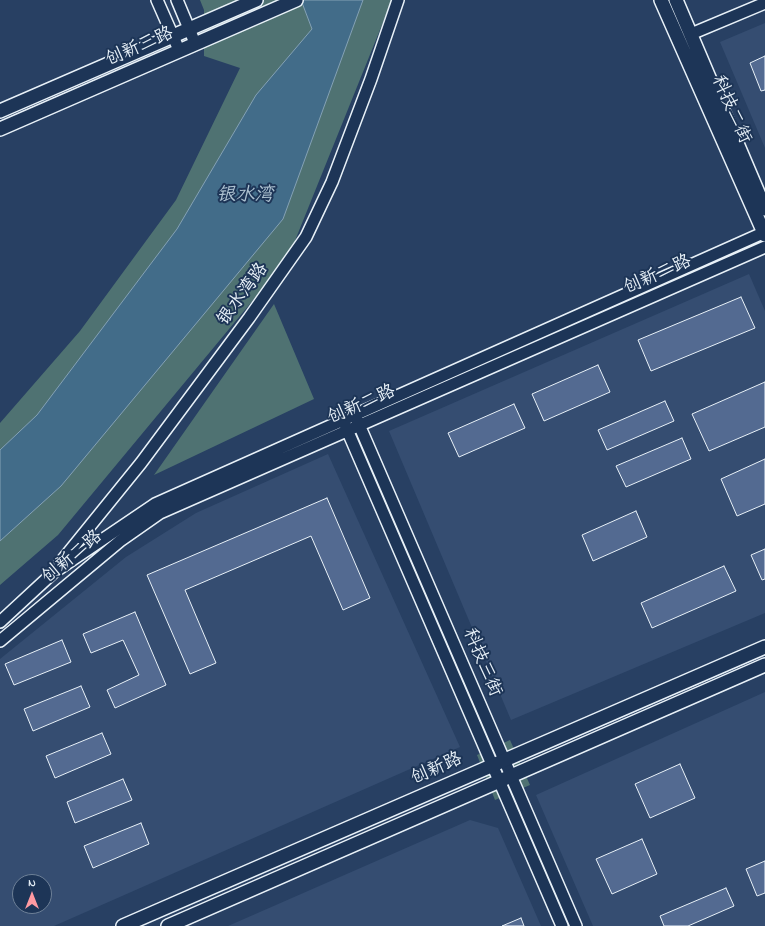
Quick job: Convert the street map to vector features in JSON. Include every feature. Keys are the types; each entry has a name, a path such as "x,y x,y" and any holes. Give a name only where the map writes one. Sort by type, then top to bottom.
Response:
{"main road":[{"name":"创新三路","path":"0,111 188,28 256,0"},
{"name":"创新三路","path":"0,129 178,50 296,0"},
{"name":"科技二街","path":"661,0 765,233"},
{"name":"科技二街","path":"676,0 765,210"},
{"name":"创新路","path":"123,926 765,647"},
{"name":"创新路","path":"168,926 765,665"}],"street":[{"path":"157,0 178,50"},
{"path":"177,0 188,28 196,43"},
{"name":"银水湾路","path":"53,573 141,463 249,318 306,237 332,182 371,79 398,0"},
{"path":"691,34 765,3"},
{"name":"创新二路","path":"0,622 53,573 155,504 355,413 765,233"},
{"name":"创新二路","path":"0,641 120,541 160,513 765,247"},
{"name":"科技三街","path":"355,413 498,763 499,782 562,926"},
{"name":"科技三街","path":"342,419 498,763 511,777 576,926"}],"shaded area":[{"path":"765,23 765,148 720,42"},
{"path":"749,274 765,311 765,613 511,720 389,431"},
{"path":"328,454 460,747 54,926 0,926 0,659 126,557 196,513"},
{"path":"765,692 765,926 593,926 536,795"},
{"path":"470,820 498,828 541,926 228,926"}],"green space":[{"path":"200,0 392,0 288,258 58,535 0,585 0,423 80,331 176,200 240,68 204,56 204,10"},
{"path":"274,304 314,399 154,475"},
{"path":"510,740 530,785 495,800 477,755"}],"water":[{"name":"银水湾","path":"301,0 363,0 283,219 61,486 0,541 0,450 37,415 177,229 256,95 312,29"}],"building":[{"path":"765,56 765,90 761,91 750,63"},
{"path":"741,297 755,328 651,371 638,340"},
{"path":"598,365 610,392 544,421 532,394"},
{"path":"765,382 765,427 709,451 692,414"},
{"path":"665,401 674,421 607,450 598,430"},
{"path":"514,404 525,428 459,457 448,433"},
{"path":"682,438 691,459 626,487 616,466"},
{"path":"765,459 765,504 737,516 721,479"},
{"path":"327,498 370,598 343,610 311,536 185,590 216,663 190,674 147,575"},
{"path":"636,511 647,537 593,561 582,535"},
{"path":"765,549 765,579 762,580 751,555"},
{"path":"724,566 736,591 652,628 641,603"},
{"path":"135,612 166,685 115,708 107,690 139,675 123,640 91,653 83,634"},
{"path":"62,640 71,662 14,685 5,664"},
{"path":"81,686 90,707 33,731 24,709"},
{"path":"102,733 111,754 55,778 46,756"},
{"path":"680,764 695,798 650,818 635,784"},
{"path":"123,779 132,800 75,823 67,802"},
{"path":"141,823 149,844 93,868 84,846"},
{"path":"642,839 657,874 612,894 596,859"},
{"path":"765,861 765,893 757,896 746,869"},
{"path":"726,888 734,906 688,926 664,926 660,916"},
{"path":"521,918 524,926 502,926"}]}
